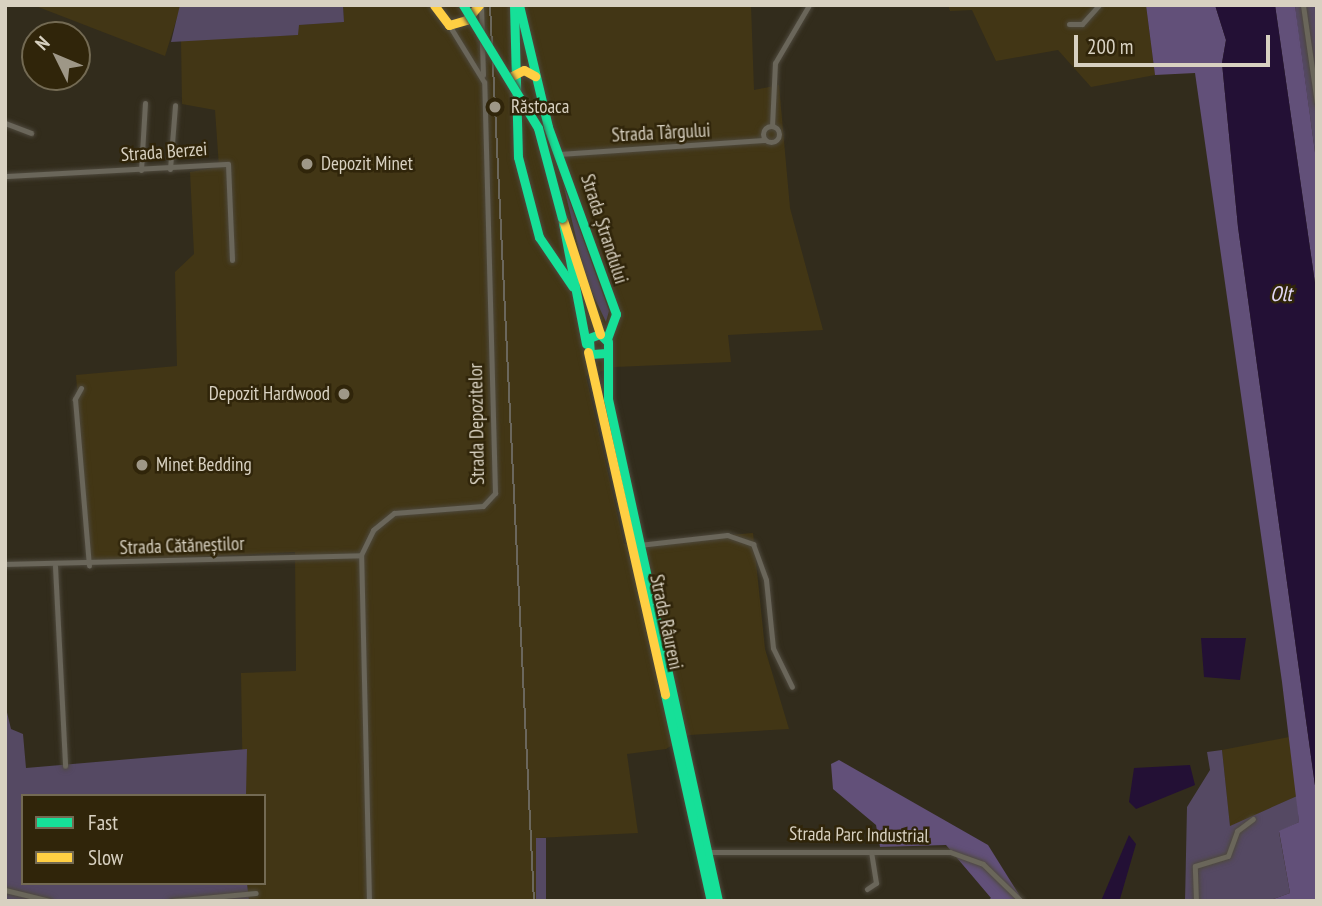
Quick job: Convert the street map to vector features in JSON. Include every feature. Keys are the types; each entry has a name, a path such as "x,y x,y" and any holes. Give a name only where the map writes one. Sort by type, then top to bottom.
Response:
{"main road":[{"path":"434,5 449,24 466,20 480,5"},
{"path":"463,5 538,128 562,218 603,337 587,348 596,357 606,353"},
{"path":"517,5 512,76 514,137 537,232 573,287"},
{"name":"Strada Ștrandului","path":"517,5 558,154 616,314 603,337 606,353"},
{"path":"512,76 524,69 536,78"},
{"name":"Strada Râureni","path":"562,218 573,287 711,901"},
{"name":"Strada Râureni","path":"606,353 608,399 718,901"}],"street":[{"path":"480,5 484,82"},
{"path":"772,126 763,132 765,140 778,139 772,126 775,63 808,5"},
{"path":"1069,24 1082,24 1099,5"},
{"path":"1303,5 1317,103"},
{"name":"Strada Depozitelor","path":"361,555 373,530 394,513 483,506 495,493 484,82 449,24"},
{"path":"141,170 145,103"},
{"path":"170,169 175,105"},
{"path":"5,123 31,133"},
{"name":"Strada Târgului","path":"558,154 765,140"},
{"name":"Strada Berzei","path":"5,176 228,164 232,260"},
{"path":"81,388 75,400 89,565"},
{"path":"639,545 727,535 750,542 764,569 773,648 792,687"},
{"path":"361,555 369,901"},
{"name":"Strada Cătăneștilor","path":"5,564 55,566 361,555"},
{"path":"55,566 65,766"},
{"path":"1196,901 1195,866 1228,856 1237,831 1252,819"},
{"path":"695,829 707,852 706,881"},
{"name":"Strada Parc Industrial","path":"707,852 871,852 970,857 1021,901"},
{"path":"867,889 876,883 871,852"},
{"path":"5,890 50,901"},
{"path":"171,901 256,893"}],"shaded area":[{"path":"33,5 181,5 165,56 91,27 91,21 74,21"},
{"path":"180,5 343,5 344,22 299,25 298,35 171,42"},
{"path":"343,5 751,5 754,90 779,85 790,208 823,330 728,335 731,362 615,367 586,376 624,544 753,533 765,649 789,729 689,735 666,749 627,754 638,833 537,838 539,901 249,901 247,885 266,885 266,794 243,794 241,673 296,671 295,552 90,562 76,375 177,366 175,272 194,254 190,172 219,167 215,110 182,104 181,40 298,35 298,25 344,22"},
{"path":"948,5 1146,5 1155,75 1091,87 1058,50 996,61 972,10 950,11"},
{"path":"1146,5 1215,5 1226,40 1222,63 1238,227 1317,800 1317,901 1268,901 1290,893 1279,831 1299,822 1282,682 1195,73 1155,75"},
{"path":"1275,5 1295,5 1317,167 1317,297"},
{"path":"1295,5 1317,5 1317,167 1297,22"},
{"path":"563,183 609,311 606,322 586,280"},
{"path":"5,704 11,729 23,734 26,768 247,749 246,794 21,794 21,885 247,885 249,901 5,901"},
{"path":"1289,737 1297,796 1230,827 1222,750"},
{"path":"1222,750 1230,826 1297,796 1299,822 1279,832 1290,893 1268,901 1185,901 1187,807 1210,770 1207,752"},
{"path":"839,760 988,845 1023,901 987,901 991,898 946,845 880,847 876,825 833,789 831,764"},
{"path":"536,838 546,838 546,901 536,901"}],"water":[{"name":"Olt","path":"1215,5 1275,5 1317,297 1317,800 1238,227 1222,63 1226,40"},
{"path":"1201,638 1246,638 1240,680 1204,677"},
{"path":"1190,765 1195,785 1136,809 1129,802 1134,768"},
{"path":"1129,835 1136,844 1120,899 1101,901"}],"railway":[{"path":"490,5 534,901"}],"traffic: fast":[{"path":"463,5 538,128 562,218"},
{"path":"514,5 518,157 539,237 573,287"},
{"path":"519,5 548,127 616,314 607,339"},
{"path":"562,218 586,344"},
{"path":"606,353 590,354 589,338 600,334 608,342 608,399 718,901"},
{"path":"665,694 711,901"}],"traffic: slow":[{"path":"434,5 449,25 466,20 479,5"},
{"path":"512,76 524,70 535,76"},
{"path":"563,220 600,334"},
{"path":"588,352 665,694"}],"place":[{"name":"Răstoaca","path":"495,107"},
{"name":"Depozit Minet","path":"307,164"},
{"name":"Depozit Hardwood","path":"344,394"},
{"name":"Minet Bedding","path":"142,465"}]}
